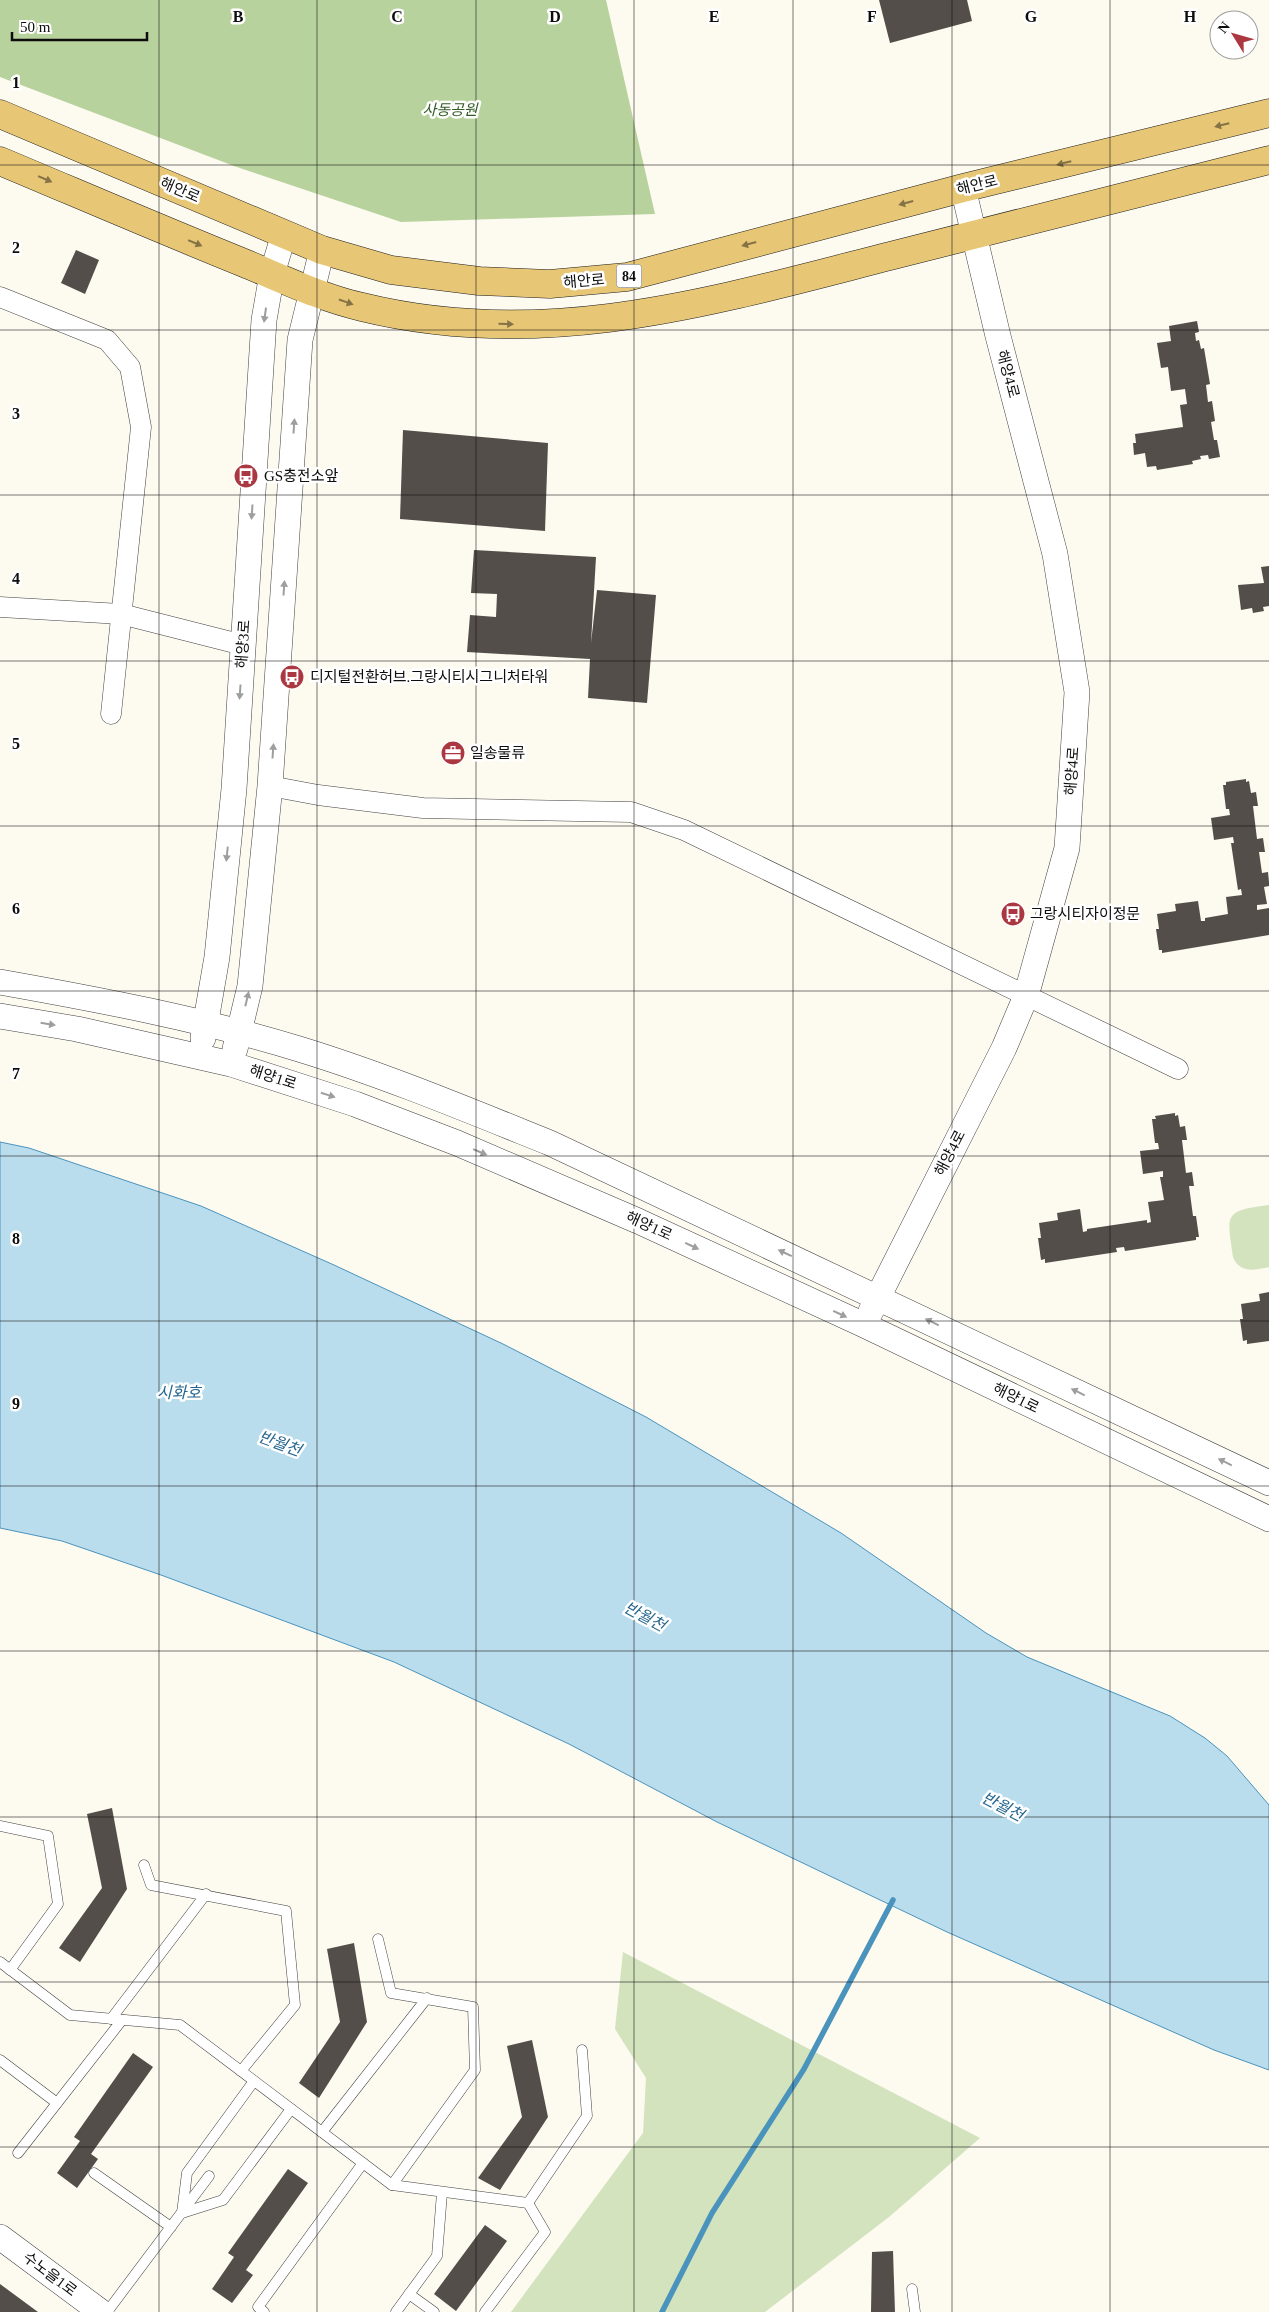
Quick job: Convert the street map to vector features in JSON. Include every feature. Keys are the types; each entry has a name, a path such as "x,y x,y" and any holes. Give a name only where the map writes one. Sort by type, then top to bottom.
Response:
{"main road":[{"name":"해안로","path":"0,114 322,250 391,270 479,281 550,284 627,277 963,188 1269,113"},
{"path":"0,161 272,274 361,307 453,323 527,324 597,320 701,304 1269,160"}],"street":[{"name":"해양4로","path":"864,1325 1004,1048 1026,996 1067,848 1077,692 1055,554 963,188"},
{"name":"해양3로","path":"200,1056 215,967 234,789 264,320 272,274 284,234"},
{"path":"231,1064 250,986 270,786 298,355 322,250"},
{"path":"0,297 107,340 130,367 141,427 111,714"},
{"path":"0,607 121,614 243,645"},
{"path":"270,786 318,795 423,808 631,812 684,830 1178,1069"},
{"path":"0,982 105,1001 239,1032 299,1049 442,1100 550,1143 1269,1483"},
{"name":"해양1로","path":"0,1016 77,1029 231,1064 355,1104 457,1143 638,1221 864,1325 1269,1519"},
{"name":"수노을1로","path":"0,2237 101,2312"}],"lane":[{"path":"0,1826 48,1836 58,1904 10,1970"},
{"path":"144,1866 151,1885 206,1894 286,1911 295,2005 241,2071"},
{"path":"18,2154 57,2103 206,1894"},
{"path":"378,1939 392,1993 473,2007 474,2070 392,2185"},
{"path":"0,1962 70,2015 180,2025 392,2185 528,2203"},
{"path":"322,2132 427,1998"},
{"path":"528,2203 587,2116 582,2050"},
{"path":"0,2060 57,2103"},
{"path":"182,2213 187,2173 254,2081"},
{"path":"182,2213 223,2200 291,2109"},
{"path":"264,2312 258,2307 363,2164"},
{"path":"94,2173 171,2227"},
{"path":"107,2312 209,2176"},
{"path":"396,2312 437,2256 442,2193"},
{"path":"485,2312 545,2232 528,2203"},
{"path":"912,2289 915,2312"},
{"path":"409,2294 434,2312"}],"green space":[{"name":"사동공원","path":"0,0 606,0 655,214 401,222 234,166 0,77"},
{"path":"1269,1205 1269,1267 1248,1270 1240,1266 1233,1257 1230,1223 1236,1213 1254,1207"},
{"path":"623,1952 980,2138 889,2217 765,2312 511,2312 643,2133 646,2078 615,2029"}],"water":[{"name":"시화호","path":"0,1142 29,1148 201,1206 334,1265 503,1344 646,1417 841,1533 986,1633 1027,1657 1170,1716 1205,1738 1227,1756 1269,1805 1269,2070 1214,2050 947,1932 717,1822 569,1744 394,1662 161,1575 62,1541 0,1528"}],"building":[{"path":"879,0 967,0 972,21 890,43"},
{"path":"76,250 99,260 85,294 61,283"},
{"path":"1197,321 1199,332 1195,333 1196,341 1199,340 1201,349 1204,348 1210,384 1206,385 1208,402 1212,401 1215,421 1211,422 1214,440 1217,440 1220,457 1209,459 1208,455 1200,456 1201,459 1192,461 1193,464 1157,470 1156,466 1147,467 1145,453 1134,455 1133,443 1136,443 1135,434 1183,427 1180,405 1187,404 1185,389 1171,391 1168,367 1161,368 1157,343 1171,341 1169,326"},
{"path":"403,430 548,443 545,531 400,519"},
{"path":"474,550 596,557 591,643 597,590 656,595 647,703 588,698 590,659 467,652 470,615 496,617 497,594 471,593"},
{"path":"1269,566 1269,606 1263,607 1264,611 1253,613 1252,608 1241,610 1238,585 1264,583 1261,567"},
{"path":"1246,779 1246,782 1249,781 1251,793 1256,792 1258,806 1253,806 1257,839 1263,838 1265,852 1259,852 1262,873 1268,872 1269,882 1269,886 1264,887 1267,904 1257,905 1257,910 1269,908 1269,935 1162,953 1162,950 1159,950 1156,929 1159,929 1157,914 1176,911 1175,904 1198,901 1201,921 1205,921 1205,918 1228,914 1226,897 1242,895 1241,889 1238,890 1231,843 1234,843 1233,837 1214,840 1211,818 1230,815 1229,809 1226,809 1223,785 1226,785 1226,782"},
{"path":"1175,1113 1175,1116 1178,1115 1180,1127 1185,1126 1187,1140 1182,1140 1186,1173 1192,1172 1194,1186 1189,1186 1193,1216 1196,1216 1199,1237 1196,1237 1196,1240 1125,1251 1124,1247 1116,1248 1117,1252 1045,1263 1045,1259 1041,1260 1038,1238 1041,1238 1039,1223 1058,1220 1057,1213 1080,1209 1083,1232 1087,1231 1087,1229 1147,1220 1147,1223 1151,1222 1148,1202 1164,1200 1160,1177 1163,1177 1163,1171 1143,1174 1140,1151 1159,1149 1158,1143 1155,1143 1152,1119 1156,1119 1155,1116"},
{"path":"1269,1292 1269,1341 1247,1344 1247,1340 1243,1341 1240,1319 1243,1319 1241,1304 1260,1301 1259,1294"},
{"path":"112,1808 127,1889 80,1962 59,1948 102,1888 87,1814"},
{"path":"354,1943 367,2022 319,2098 299,2083 340,2022 327,1949"},
{"path":"532,2040 548,2117 500,2190 478,2178 522,2117 507,2046"},
{"path":"133,2053 153,2067 91,2154 98,2159 77,2188 57,2173 80,2141 74,2137"},
{"path":"288,2169 308,2183 246,2270 253,2275 232,2303 212,2289 234,2257 228,2253"},
{"path":"485,2225 507,2241 456,2311 434,2294"},
{"path":"893,2251 895,2312 871,2312 872,2252"},
{"path":"0,2284 38,2312 0,2312"}],"waterway":[{"path":"662,2312 712,2213 804,2069 893,1900"}],"place":[{"name":"GS충전소앞","path":"246,476"},
{"name":"디지털전환허브.그랑시티시그니처타워","path":"292,677"},
{"name":"일송물류","path":"453,753"},
{"name":"그랑시티자이정문","path":"1013,914"}],"water label":[{"name":"반월천","path":"280,1443"},
{"name":"반월천","path":"645,1616"},
{"name":"반월천","path":"1003,1806"}]}
